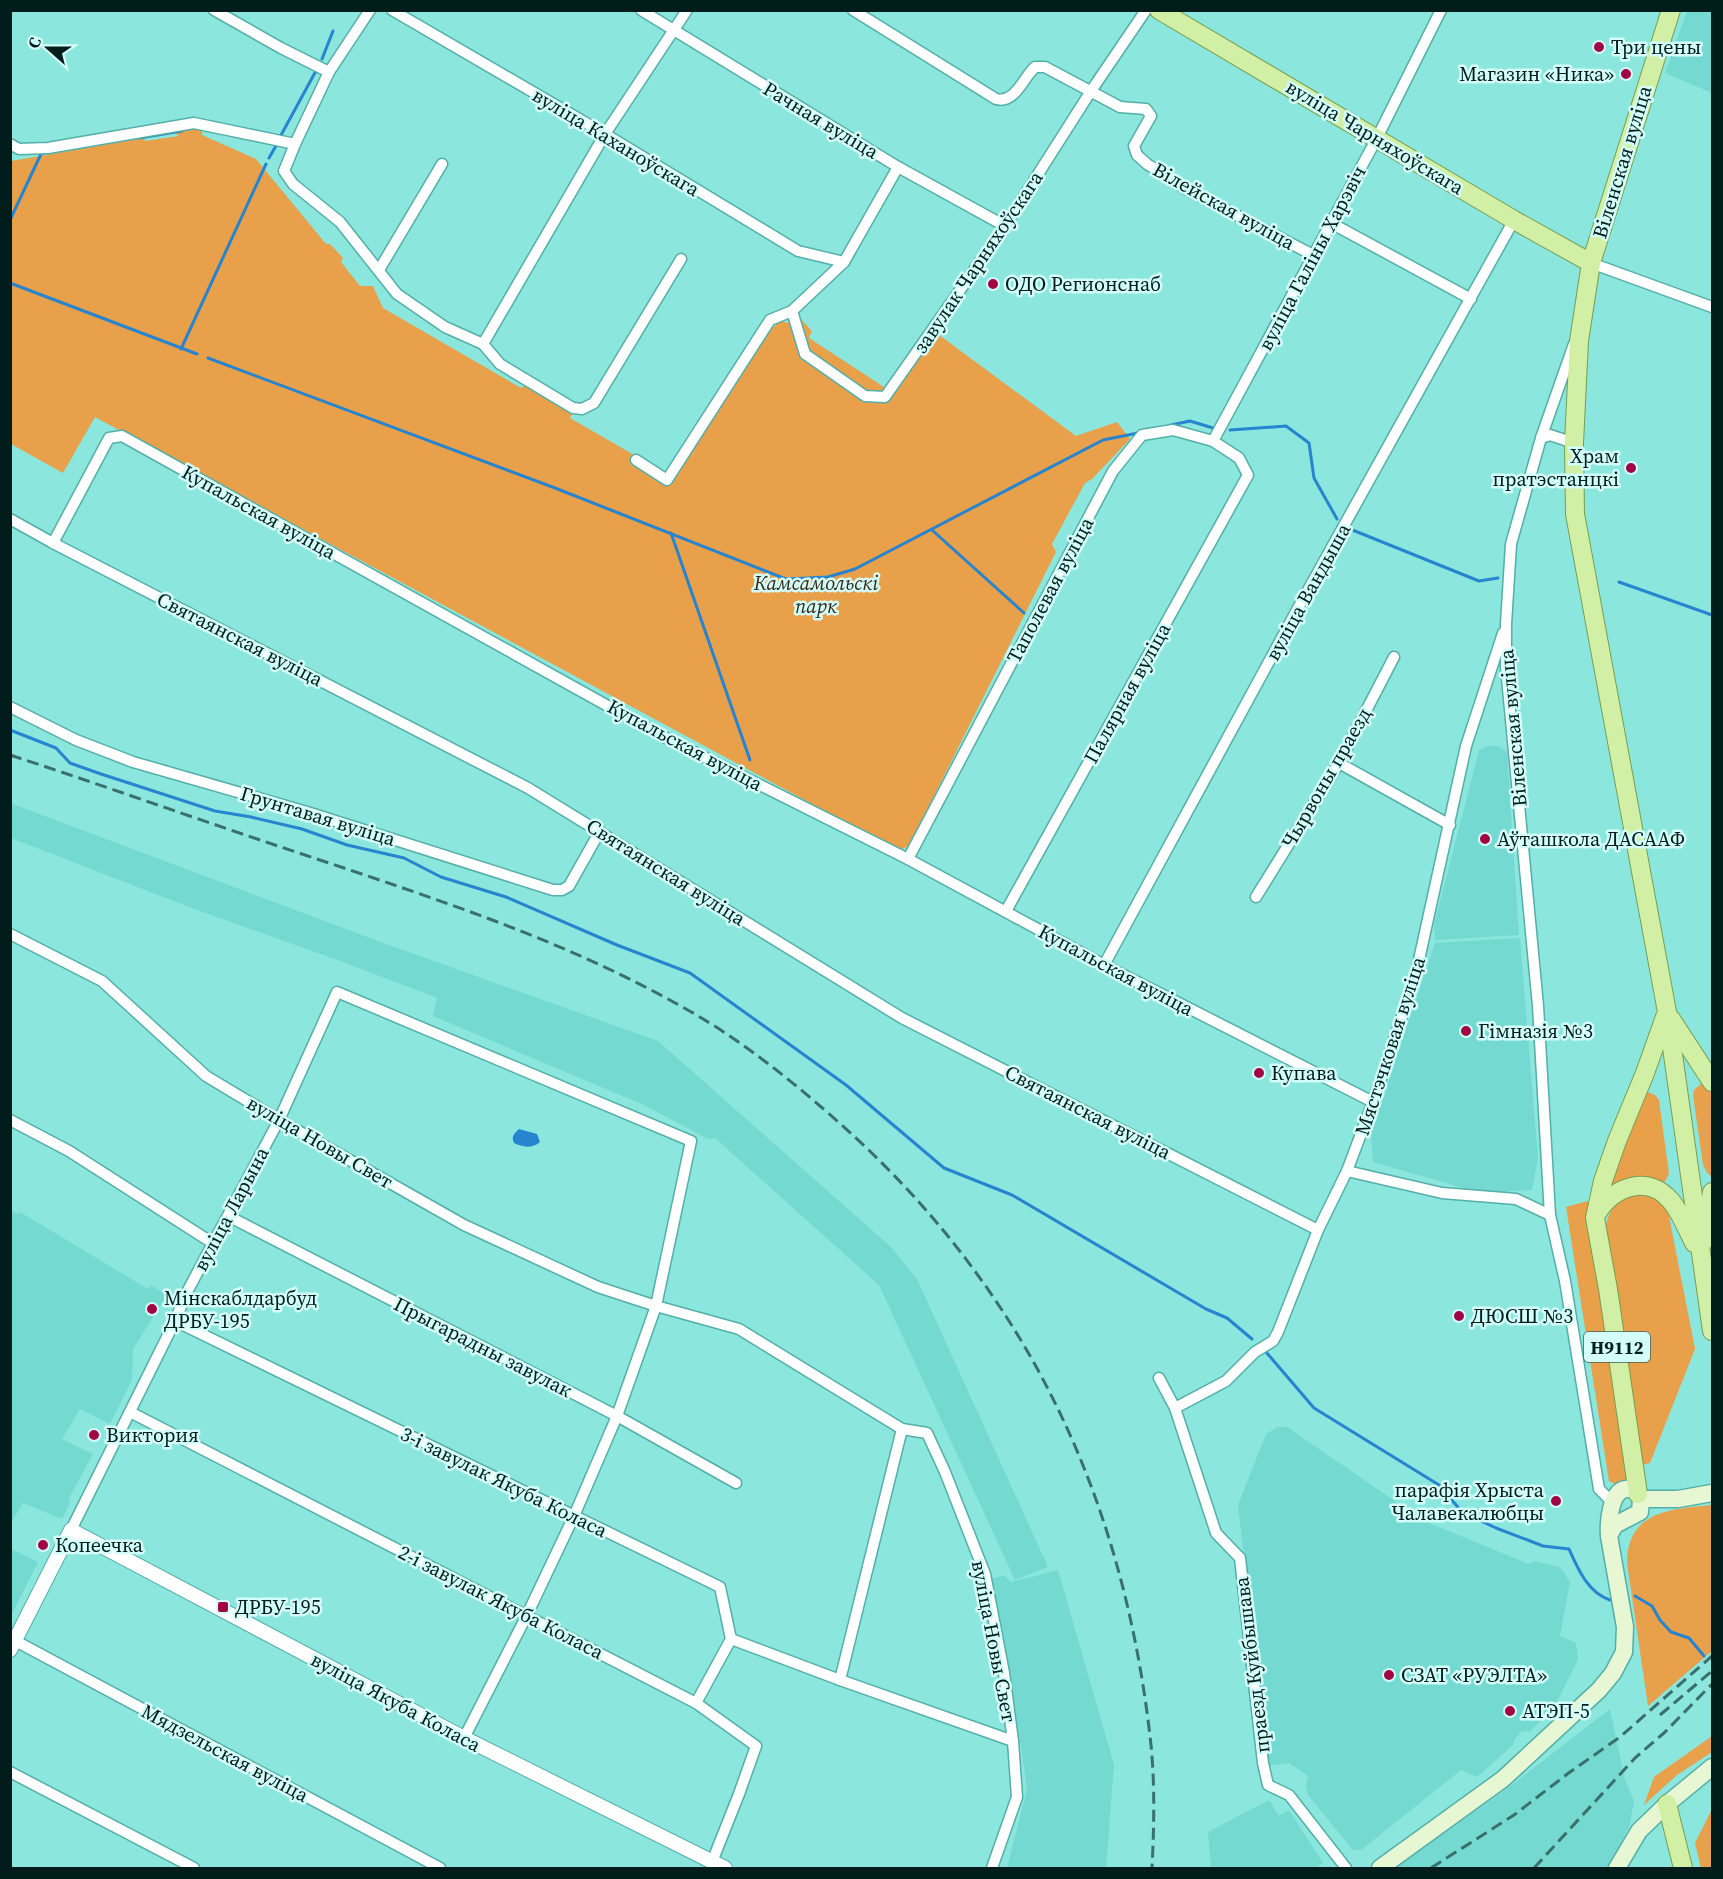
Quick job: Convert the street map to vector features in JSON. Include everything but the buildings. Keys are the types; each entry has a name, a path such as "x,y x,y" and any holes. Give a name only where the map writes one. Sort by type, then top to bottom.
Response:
{"main road":[{"name":"вуліца Чарняхоўскага","path":"1159,10 1514,220 1591,263"},
{"name":"Віленская вуліца","path":"1671,10 1591,263 1580,341 1574,443 1575,514 1667,1012 1713,1331"},
{"path":"1667,1012 1712,1082"},
{"name":"Н9112","path":"1640,1494 1595,1218 1603,1181 1667,1012"},
{"path":"1595,1218 1603,1205 1624,1188 1653,1187 1672,1202 1701,1260"},
{"path":"1701,1260 1713,1192"},
{"path":"1380,1869 1503,1779 1599,1690 1613,1673 1624,1652 1626,1640 1608,1530 1613,1503 1620,1491 1678,1499 1713,1493"},
{"path":"1608,1530 1636,1515 1640,1494"},
{"path":"1613,1503 1616,1514 1626,1519"},
{"path":"1617,1869 1639,1831 1667,1804 1713,1767"},
{"path":"1667,1804 1683,1869"}],"street":[{"path":"214,10 329,72"},
{"path":"370,10 329,72 284,171 293,184 340,222 397,294 445,327 483,344 501,364 573,408 582,409 594,403 681,259"},
{"name":"вуліца Каханоўскага","path":"392,10 605,134 798,251 844,262"},
{"name":"Рачная вуліца","path":"641,10 898,167 1005,226"},
{"path":"483,344 605,134 687,10"},
{"name":"Вілейская вуліца","path":"853,10 996,99 1003,101 1013,96 1035,67 1045,67 1120,106 1146,109 1151,116 1134,146 1137,155 1147,164 1186,189 1312,255"},
{"name":"завулак Чарняхоўскага","path":"792,311 805,354 865,396 885,397 1005,226 1146,10"},
{"name":"вуліца Галіны Харэвіч","path":"1214,441 1312,255 1377,138 1441,10"},
{"path":"10,144 19,149 48,148 194,123 295,144"},
{"path":"379,270 442,164"},
{"path":"636,460 667,480 770,320 792,311 844,262 898,167"},
{"name":"вуліца Вандыша","path":"1104,965 1297,610 1514,220"},
{"path":"1331,223 1471,300"},
{"path":"1591,263 1713,307"},
{"name":"Віленская вуліца","path":"1583,316 1541,438 1511,544 1506,667 1538,1006 1550,1215 1565,1281 1599,1490 1613,1503"},
{"name":"Таполевая вуліца","path":"908,859 1113,471 1142,435 1173,430 1214,441 1239,458 1248,475"},
{"path":"1541,438 1550,435 1574,443"},
{"name":"Купальская вуліца","path":"53,543 109,438 122,436 660,735 908,859 1104,965 1373,1102"},
{"name":"Палярная вуліца","path":"1006,911 1248,475"},
{"name":"Святаянская вуліца","path":"10,519 518,783 600,831 902,1018 1318,1230"},
{"name":"Мястэчковая вуліца","path":"1175,1408 1226,1381 1255,1352 1273,1341 1318,1230 1347,1171 1415,978 1466,746 1506,624"},
{"name":"Чырвоны праезд","path":"1256,897 1339,763 1394,657"},
{"path":"1492,665 1499,664 1506,667"},
{"name":"Грунтавая вуліца","path":"10,707 76,740 133,762 307,812 553,890 562,890 569,886 600,831"},
{"path":"1339,763 1450,825"},
{"name":"вуліца Новы Свет","path":"10,934 102,981 207,1076 279,1120 464,1225 598,1287 739,1329 902,1429 927,1433 945,1472 985,1574 1004,1672 1013,1741 1017,1797 992,1869"},
{"name":"вуліца Ларына","path":"12,1643 175,1322 187,1292 279,1120 337,992 691,1142 656,1306"},
{"path":"10,1120 69,1151 213,1245"},
{"path":"1347,1171 1442,1193 1516,1199 1550,1215"},
{"name":"Прыгарадны завулак","path":"228,1216 617,1416 736,1483"},
{"path":"464,1738 574,1516 617,1416 656,1306"},
{"name":"3-і завулак Якуба Коласа","path":"175,1322 720,1587 732,1638"},
{"name":"праезд Куйбышава","path":"1159,1378 1175,1408 1216,1533 1240,1558 1263,1763 1268,1785 1289,1795 1346,1869"},
{"name":"2-і завулак Якуба Коласа","path":"130,1412 696,1703 756,1746 712,1862"},
{"path":"840,1680 902,1429"},
{"name":"вуліца Якуба Коласа","path":"71,1530 464,1738 725,1869"},
{"path":"696,1703 732,1638"},
{"name":"вуліца Новы Свет","path":"732,1638 840,1680 1013,1741"},
{"name":"Мядзельская вуліца","path":"12,1643 440,1869"},
{"path":"10,1772 194,1869"}],"shaded area":[{"path":"1687,11 1712,11 1712,93 1665,73"},
{"name":"Аўташкола ДАСААФ","path":"1487,746 1498,746 1507,752 1519,935 1435,940 1434,925 1479,750"},
{"path":"10,803 378,941 658,1041 891,1247 917,1279 1048,1567 1015,1580 879,1285 715,1138 708,1139 644,1105 433,1016 437,998 189,907 11,838"},
{"name":"Гімназія №3","path":"1520,938 1538,1159 1532,1190 1481,1193 1373,1162 1371,1133 1435,943"},
{"path":"519,1129 537,1134 540,1142 527,1147 514,1143 514,1135"},
{"path":"11,1210 18,1214 20,1212 148,1289 151,1285 167,1295 133,1349 132,1380 110,1424 80,1409 62,1439 93,1454 69,1498 70,1503 62,1519 23,1503 11,1523"},
{"path":"1278,1427 1287,1427 1424,1521 1529,1564 1533,1561 1560,1567 1570,1582 1560,1636 1576,1643 1578,1659 1556,1704 1530,1732 1522,1731 1512,1746 1477,1777 1461,1770 1361,1850 1353,1850 1308,1795 1306,1785 1308,1776 1289,1763 1268,1766 1238,1505 1266,1434"},
{"path":"11,1549 38,1562 11,1616"},
{"path":"1058,1570 1114,1765 1106,1868 1007,1868 1027,1789 989,1580 1004,1575 1011,1582"},
{"path":"1610,1709 1625,1780 1634,1801 1630,1825 1608,1868 1395,1868 1504,1791"},
{"path":"1269,1800 1279,1816 1289,1810 1323,1863 1315,1868 1211,1868 1208,1832"}],"green space":[{"name":"Камсамольскі парк","path":"202,127 202,135 256,159 326,244 330,244 343,258 341,262 360,286 373,286 383,308 521,388 526,385 572,414 570,418 674,478 689,456 687,453 722,401 724,402 734,388 731,387 769,329 774,327 780,319 786,323 800,318 812,331 809,338 887,389 931,329 1076,436 1117,422 1130,439 1092,479 1085,483 1052,544 1056,552 909,846 900,850 888,845 95,417 63,473 11,444 11,161 144,138 145,141 179,136 175,133"},
{"path":"1703,1082 1712,1093 1712,1177 1703,1165 1693,1095 1694,1090"},
{"path":"1645,1091 1655,1095 1659,1100 1669,1174 1663,1185 1633,1179 1621,1182 1606,1192"},
{"path":"1633,1194 1652,1196 1668,1211 1695,1349 1650,1463 1640,1465 1605,1229 1608,1217 1617,1203"},
{"path":"1588,1201 1609,1320 1631,1479 1615,1484 1609,1481 1566,1207"},
{"path":"1712,1505 1712,1651 1648,1706 1627,1563 1629,1546 1643,1523 1654,1516 1681,1508"},
{"path":"1712,1736 1712,1752 1677,1775 1644,1805 1654,1777"},
{"path":"1712,1809 1712,1868 1701,1868 1695,1843"}],"waterway":[{"path":"322,59 333,31"},
{"path":"280,137 317,69"},
{"path":"139,138 182,131"},
{"path":"269,158 277,144"},
{"path":"10,220 41,154 44,153"},
{"path":"181,349 266,164"},
{"path":"10,283 197,354"},
{"path":"208,358 555,488 786,579 828,577 855,569 1103,440 1138,433"},
{"path":"1171,425 1190,421 1213,428"},
{"path":"1230,430 1286,426 1309,443 1314,478 1337,519"},
{"path":"1350,529 1479,581 1498,578"},
{"path":"932,530 1024,613"},
{"path":"671,533 750,760"},
{"path":"1619,582 1712,615"},
{"path":"10,730 56,748 70,763 101,774 215,811 302,829 347,845 404,858 441,877 506,897 617,945 690,973 846,1085 944,1168 1012,1195 1206,1309 1227,1318 1252,1339"},
{"path":"1266,1352 1314,1408 1439,1485 1462,1512 1543,1546 1569,1549 1590,1586 1602,1597 1610,1600"},
{"path":"1635,1596 1652,1606 1660,1620 1671,1632 1689,1638 1704,1656"}],"railway":[{"path":"10,755 493,920 632,980 696,1015 769,1064 820,1106 890,1171 952,1241 1005,1314 1050,1392 1086,1474 1115,1560 1137,1650 1151,1745 1154,1807 1152,1868"},
{"path":"1431,1868 1514,1815 1620,1737 1712,1656"},
{"path":"1660,1715 1712,1671"},
{"path":"1534,1868 1635,1758 1664,1733 1712,1684"}],"place":[{"name":"Три цены","path":"1599,47"},
{"name":"Магазин «Ника»","path":"1626,74"},
{"name":"ОДО Регионснаб","path":"993,284"},
{"name":"Храм пратэстанцкі","path":"1631,468"},
{"name":"Аўташкола ДАСААФ","path":"1485,839"},
{"name":"Гімназія №3","path":"1466,1031"},
{"name":"Купава","path":"1259,1073"},
{"name":"Мінскаблдарбуд ДРБУ-195","path":"152,1309"},
{"name":"ДЮСШ №3","path":"1459,1316"},
{"name":"Виктория","path":"94,1435"},
{"name":"парафія Хрыста Чалавекалюбцы","path":"1556,1501"},
{"name":"Копеечка","path":"43,1545"},
{"name":"ДРБУ-195","path":"223,1607"},
{"name":"СЗАТ «РУЭЛТА»","path":"1389,1675"},
{"name":"АТЭП-5","path":"1510,1711"}]}
